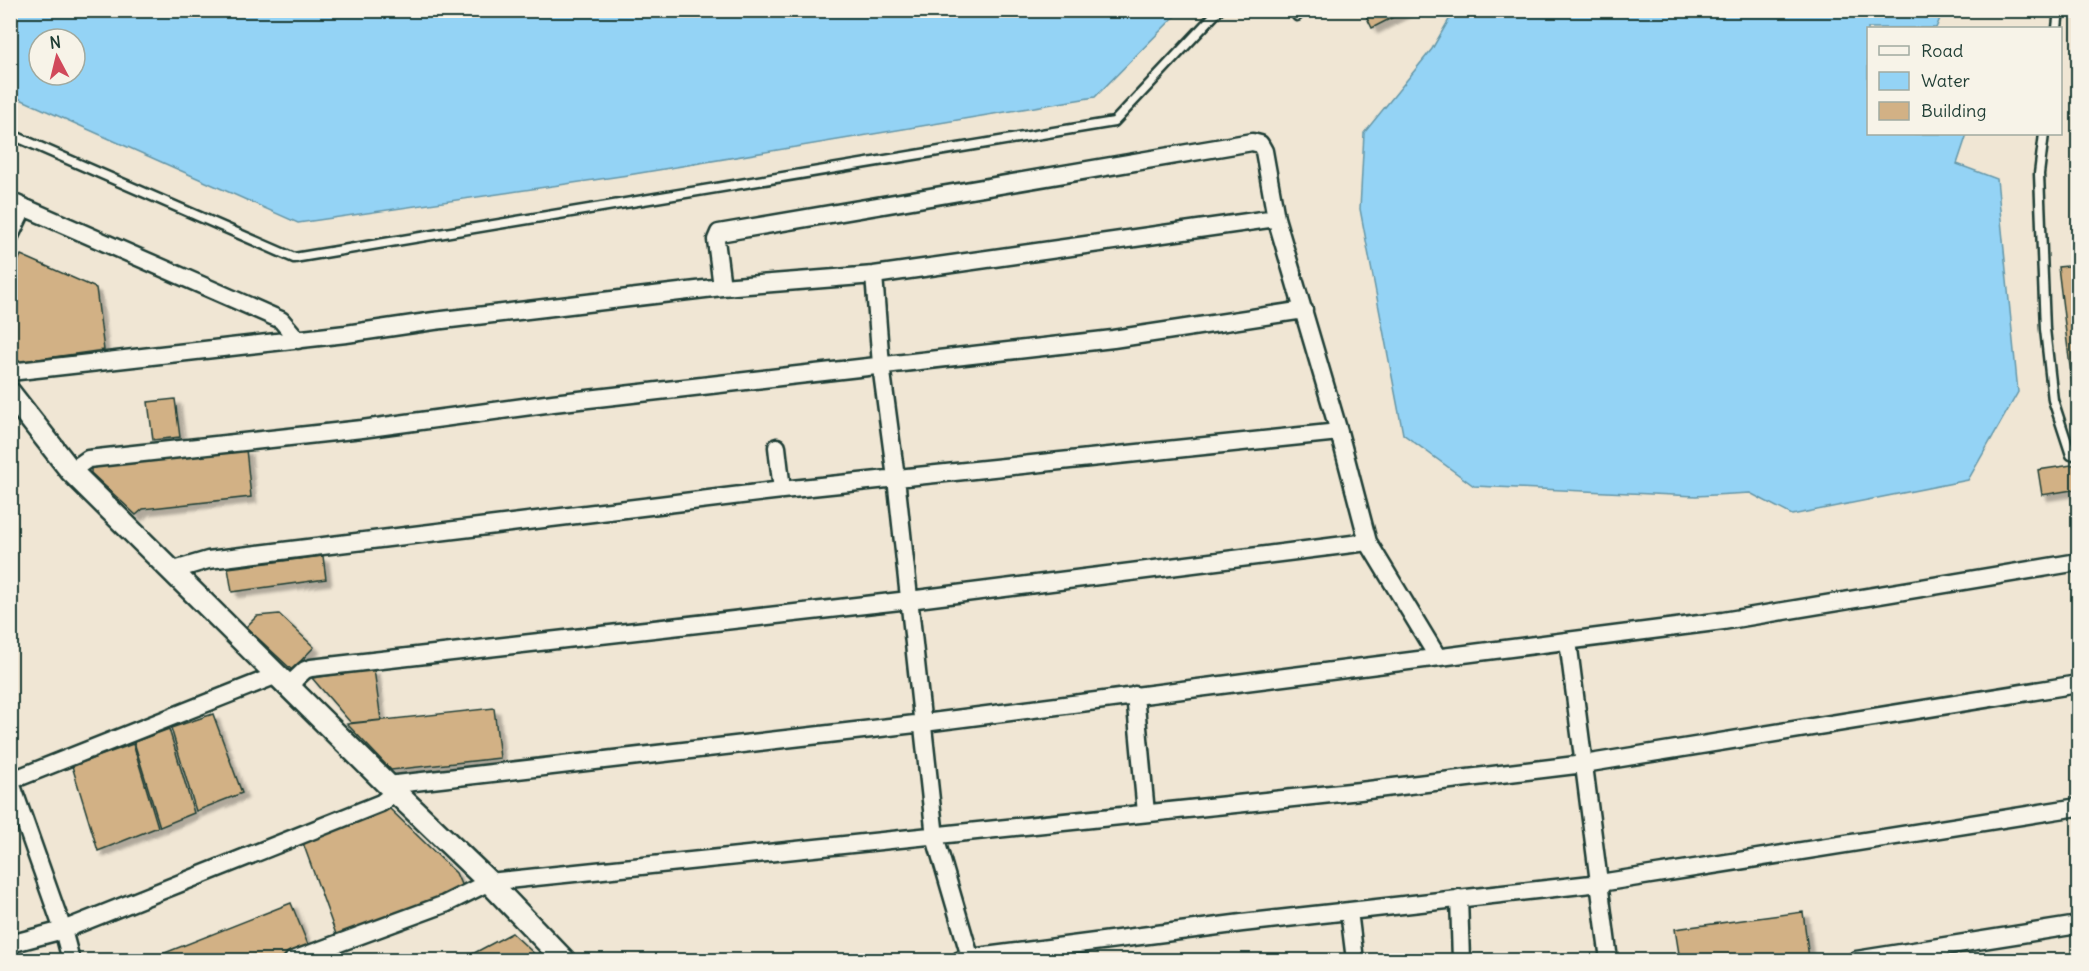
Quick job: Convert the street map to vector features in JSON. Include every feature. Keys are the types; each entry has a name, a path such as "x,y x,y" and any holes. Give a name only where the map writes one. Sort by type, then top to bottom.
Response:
{"street":[{"path":"722,287 716,240 719,233 1252,142 1260,144 1264,151 1276,218 1339,432 1368,542 1437,656"},
{"path":"10,236 17,204 281,320 298,340"},
{"path":"10,372 298,340 722,287 874,275 1276,218"},
{"path":"874,275 881,365 896,478 935,837 967,960 1349,911 1600,883 2079,807"},
{"path":"71,471 88,459 362,429 486,411 1113,339 1304,310"},
{"path":"10,393 71,471 489,882 564,960"},
{"path":"171,571 208,560 782,490 1339,432"},
{"path":"777,447 782,490"},
{"path":"71,960 63,930 11,780 311,668 909,600 1368,542"},
{"path":"10,944 63,930 381,803 392,789 1723,621 2079,562"},
{"path":"1568,641 1609,960"},
{"path":"293,960 445,904 489,882 935,837 1584,764 2079,684"},
{"path":"1135,695 1146,813"},
{"path":"1459,898 1461,960"},
{"path":"1349,911 1355,960"},
{"path":"1856,960 2079,925"}],"lane":[{"path":"10,134 294,258 1114,122 1219,10"},
{"path":"2057,27 2059,10"},
{"path":"2044,135 2039,174 2045,329 2053,400 2071,455"}],"water":[{"path":"10,11 1180,11 1095,97 628,175 298,223 11,95"},
{"path":"1454,11 1943,11 1936,27 1867,27 1867,135 1967,135 1957,164 1997,179 2018,392 1968,480 1792,515 1750,493 1696,496 1474,486 1403,434 1360,209 1364,133 1432,49"}],"building":[{"path":"1363,10 1407,10 1372,28"},
{"path":"21,255 96,288 104,350 10,363 10,279"},
{"path":"2078,265 2078,399 2074,400 2058,267"},
{"path":"175,399 180,437 153,440 148,402"},
{"path":"246,449 251,497 143,509 136,515 91,473 91,467 95,464"},
{"path":"2078,464 2078,489 2042,495 2038,470"},
{"path":"323,556 326,579 232,592 228,568"},
{"path":"279,614 314,647 292,670 246,627 257,616"},
{"path":"374,669 381,720 351,723 312,678"},
{"path":"494,708 500,758 391,770 347,724"},
{"path":"213,714 242,793 196,811 171,728"},
{"path":"169,729 194,813 160,827 134,742"},
{"path":"133,744 158,827 98,851 72,766"},
{"path":"390,809 456,873 463,889 337,937 303,843"},
{"path":"291,903 309,947 275,960 147,960"},
{"path":"1803,912 1809,958 1680,960 1675,929"},
{"path":"512,933 541,960 461,960"}]}
